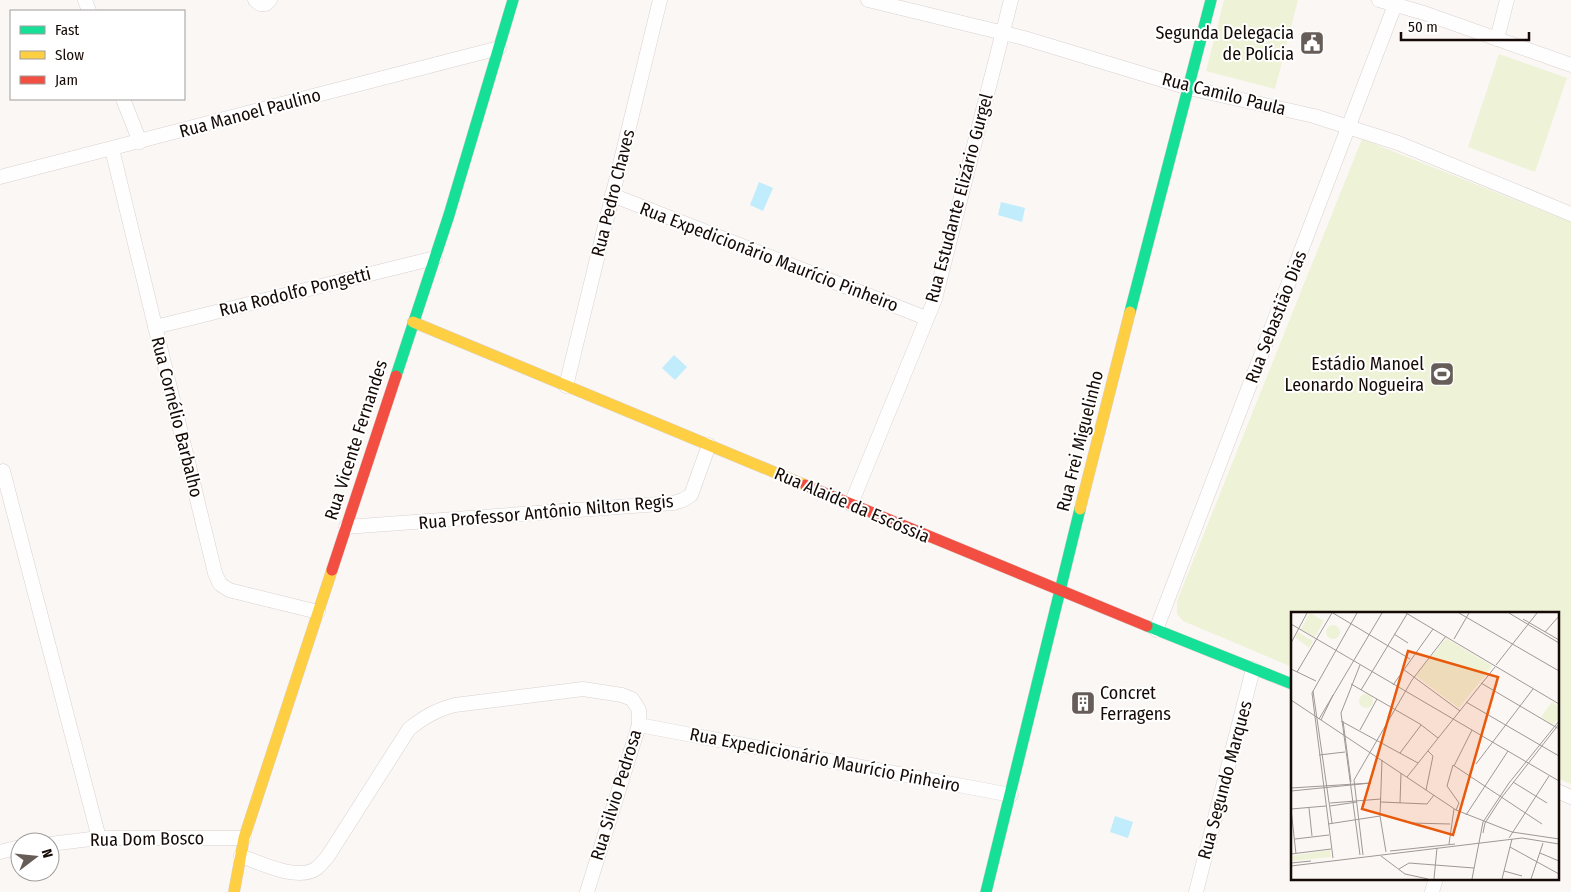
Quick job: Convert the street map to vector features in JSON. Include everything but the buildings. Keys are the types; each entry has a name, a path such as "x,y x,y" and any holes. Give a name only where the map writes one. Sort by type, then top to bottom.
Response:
{"street":[{"path":"255,0 260,4 266,4 270,0"},
{"name":"Rua Vicente Fernandes","path":"234,892 244,838 435,258 513,0"},
{"name":"Rua Pedro Chaves","path":"566,386 660,0"},
{"name":"Rua Camilo Paula","path":"868,0 1002,33 1189,88 1314,116 1349,126 1398,143 1571,214"},
{"name":"Rua Estudante Elizário Gurgel","path":"851,504 935,299 1011,0"},
{"name":"Rua Frei Miguelinho","path":"986,892 1111,385 1211,0"},
{"path":"1379,0 1571,64"},
{"path":"1497,39 1508,0"},
{"name":"Rua Sebastião Dias","path":"1156,630 1395,5"},
{"name":"Rua Manoel Paulino","path":"0,177 499,48"},
{"path":"123,100 140,142"},
{"name":"Rua Cornélio Barbalho","path":"112,149 215,573 220,584 229,590 318,612"},
{"name":"Rua Expedicionário Maurício Pinheiro","path":"612,195 926,318"},
{"name":"Rua Rodolfo Pongetti","path":"155,327 435,258"},
{"name":"Rua Alaide da Escóssia","path":"414,322 1060,591 1291,684"},
{"name":"Rua Professor Antônio Nilton Regis","path":"346,527 673,504 691,495 709,445"},
{"path":"3,471 99,838"},
{"name":"Rua Segundo Marques","path":"1196,892 1253,669"},
{"name":"Rua Silvio Pedrosa","path":"241,856 293,873 307,872 316,868 328,856 409,729 425,716 437,710 454,704 583,689 632,699 639,710 639,725 587,892"},
{"name":"Rua Expedicionário Maurício Pinheiro","path":"639,725 1011,795"},
{"path":"1558,791 1571,797"},
{"name":"Rua Dom Bosco","path":"60,843 99,838 244,838"}],"green space":[{"path":"1224,0 1298,0 1275,89 1206,71"},
{"path":"1499,54 1567,78 1535,172 1468,147"},
{"name":"Estádio Manoel Leonardo Nogueira","path":"1362,139 1571,222 1571,784 1558,778 1558,612 1291,612 1291,667 1183,621 1177,614 1177,601"}],"water":[{"path":"759,182 773,188 763,211 750,205"},
{"path":"1001,202 1025,208 1022,222 998,215"},
{"path":"674,355 687,367 675,380 662,368"},
{"path":"1115,816 1133,822 1128,838 1110,832"}],"traffic: fast":[{"path":"396,376 449,215 513,0"},
{"path":"1130,312 1211,0"},
{"path":"986,892 1080,509"},
{"path":"1147,626 1291,684"}],"traffic: slow":[{"path":"1080,509 1130,312"},
{"path":"413,322 805,485"},
{"path":"234,892 244,838 332,570"}],"traffic: jam":[{"path":"332,570 396,376"},
{"path":"805,485 1147,626"}],"place":[{"name":"Segunda Delegacia de Polícia","path":"1312,43"},
{"name":"Estádio Manoel Leonardo Nogueira","path":"1442,374"},
{"name":"Concret Ferragens","path":"1083,703"}]}
